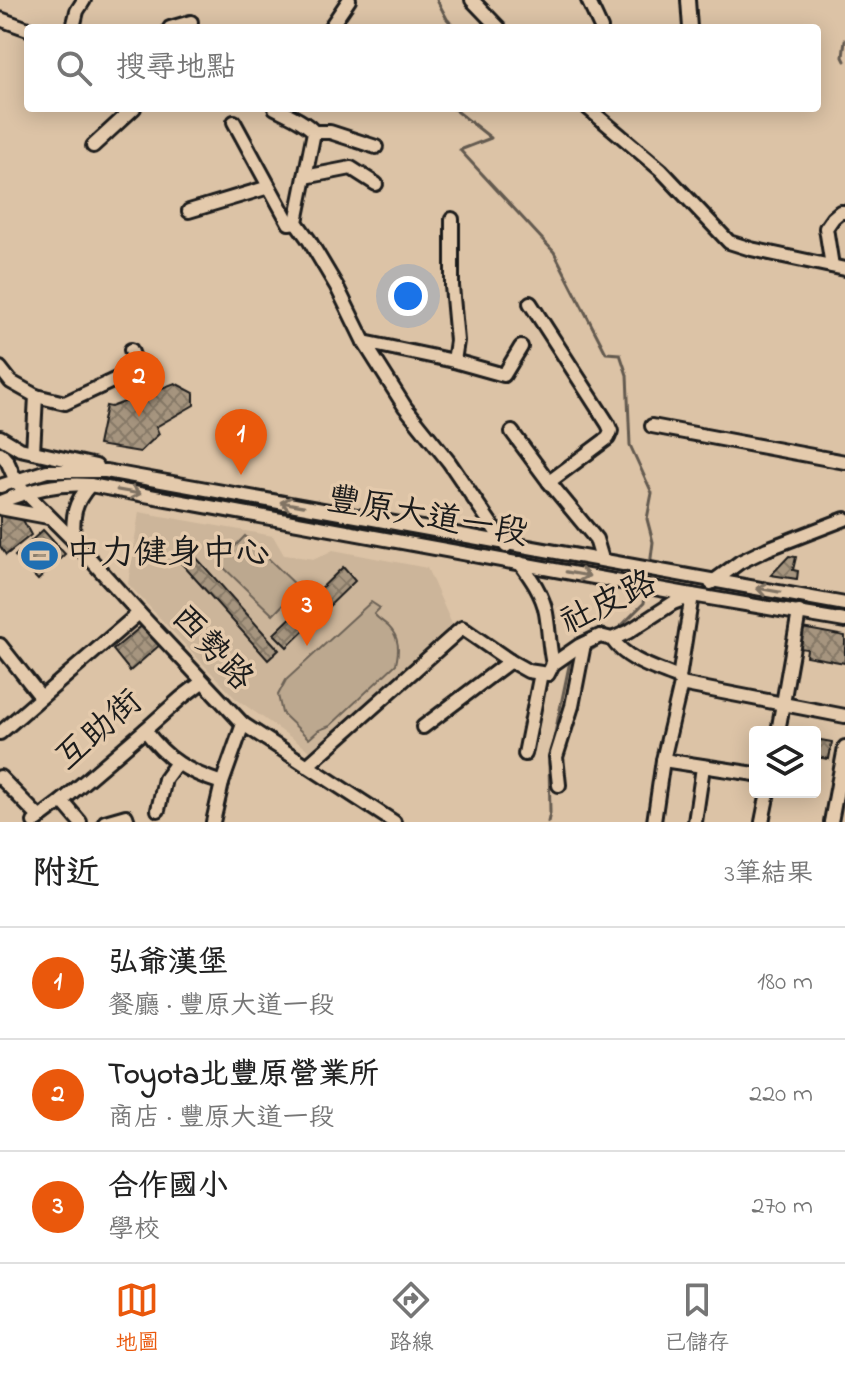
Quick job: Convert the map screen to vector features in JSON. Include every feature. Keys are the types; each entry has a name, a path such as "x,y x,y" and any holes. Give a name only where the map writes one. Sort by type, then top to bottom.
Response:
{"street":[{"path":"74,24 84,0"},
{"path":"333,24 349,0"},
{"path":"472,0 495,24"},
{"path":"588,0 599,24"},
{"path":"688,0 690,24"},
{"path":"0,19 24,28"},
{"path":"184,24 191,22"},
{"path":"93,146 130,112"},
{"path":"284,112 308,124 314,132 296,222 405,407 449,462 538,589 546,611 553,664"},
{"path":"593,112 661,170 729,242 838,267 826,228 840,212 845,212"},
{"path":"234,122 289,223 296,222"},
{"path":"314,132 330,132 376,147"},
{"path":"305,177 351,168 376,184"},
{"path":"189,211 269,187"},
{"path":"452,219 452,286 457,341 454,361"},
{"path":"530,303 611,431 608,438 549,482"},
{"path":"364,342 504,375 521,347"},
{"path":"0,368 11,382 36,396 65,403 138,369 131,350"},
{"path":"33,452 36,396"},
{"path":"652,426 845,462"},
{"path":"512,432 596,539 602,559"},
{"path":"0,437 20,449 92,464 106,471"},
{"name":"西勢路","path":"0,453 25,492 243,724 394,822"},
{"name":"豐原大道一段","path":"0,486 47,471 106,471 845,604"},
{"name":"西勢路","path":"0,474 16,481"},
{"name":"豐原大道一段","path":"0,502 25,492 63,484 90,485 845,621"},
{"path":"73,540 75,506 90,485"},
{"path":"0,508 49,517"},
{"name":"社皮路","path":"307,766 462,628 528,671 548,674 553,664 584,644 600,636 612,639 628,632 673,603 692,595 740,562 845,519"},
{"path":"654,822 692,595"},
{"path":"779,726 799,612"},
{"path":"0,733 139,613"},
{"path":"612,639 629,656 680,681 845,716"},
{"path":"559,785 556,757 572,706 584,644"},
{"path":"0,645 41,697"},
{"path":"423,727 510,661"},
{"path":"525,754 541,673"},
{"name":"互助街","path":"37,820 202,682"},
{"path":"213,822 222,783 243,724"},
{"path":"145,730 176,764 196,775 222,783"},
{"path":"831,822 845,747"},
{"path":"663,760 749,773"},
{"path":"158,810 165,779 176,764"},
{"path":"695,822 703,767"},
{"path":"0,777 37,820"},
{"path":"762,822 767,798"},
{"path":"62,801 80,822"},
{"path":"105,822 126,816 128,822"}],"shaded area":[{"path":"139,512 273,536 284,555 315,559 333,550 427,568 452,624 313,753 235,698 128,584"},
{"path":"245,536 299,588 273,615 219,563"},
{"path":"371,602 380,608 374,614 389,627 397,640 396,664 330,726 309,739 282,713 278,695 286,680"}],"building":[{"path":"175,383 194,393 194,405 156,427 159,434 140,452 98,445 106,406 111,407"},
{"path":"1,515 22,518 31,535 6,555 0,546"},
{"name":"中力健身中心","path":"43,530 65,554 38,580 15,556"},
{"path":"185,545 279,650 268,660 174,555"},
{"path":"789,556 796,557 793,570 798,571 797,579 771,575"},
{"path":"343,567 355,581 287,647 274,634"},
{"path":"144,624 161,644 130,671 113,650"},
{"path":"802,628 845,636 845,663 806,656 807,649 799,648"},
{"path":"821,740 832,742 829,759 821,758"}],"waterway":[{"path":"437,0 451,24"},
{"path":"844,0 845,10"},
{"path":"845,40 845,61"},
{"path":"458,112 491,138 460,150 554,252 606,353 620,354 627,375 630,445 652,493 647,519 653,542 650,566"},
{"path":"614,633 644,603 646,590"},
{"path":"588,652 605,641"},
{"path":"548,822 549,762 570,661 578,657"}],"place":[{"name":"Toyota北豐原營業所","path":"139,417"},
{"name":"弘爺漢堡","path":"241,475"},
{"name":"中力健身中心","path":"40,555"},
{"name":"合作國小","path":"307,646"}]}
